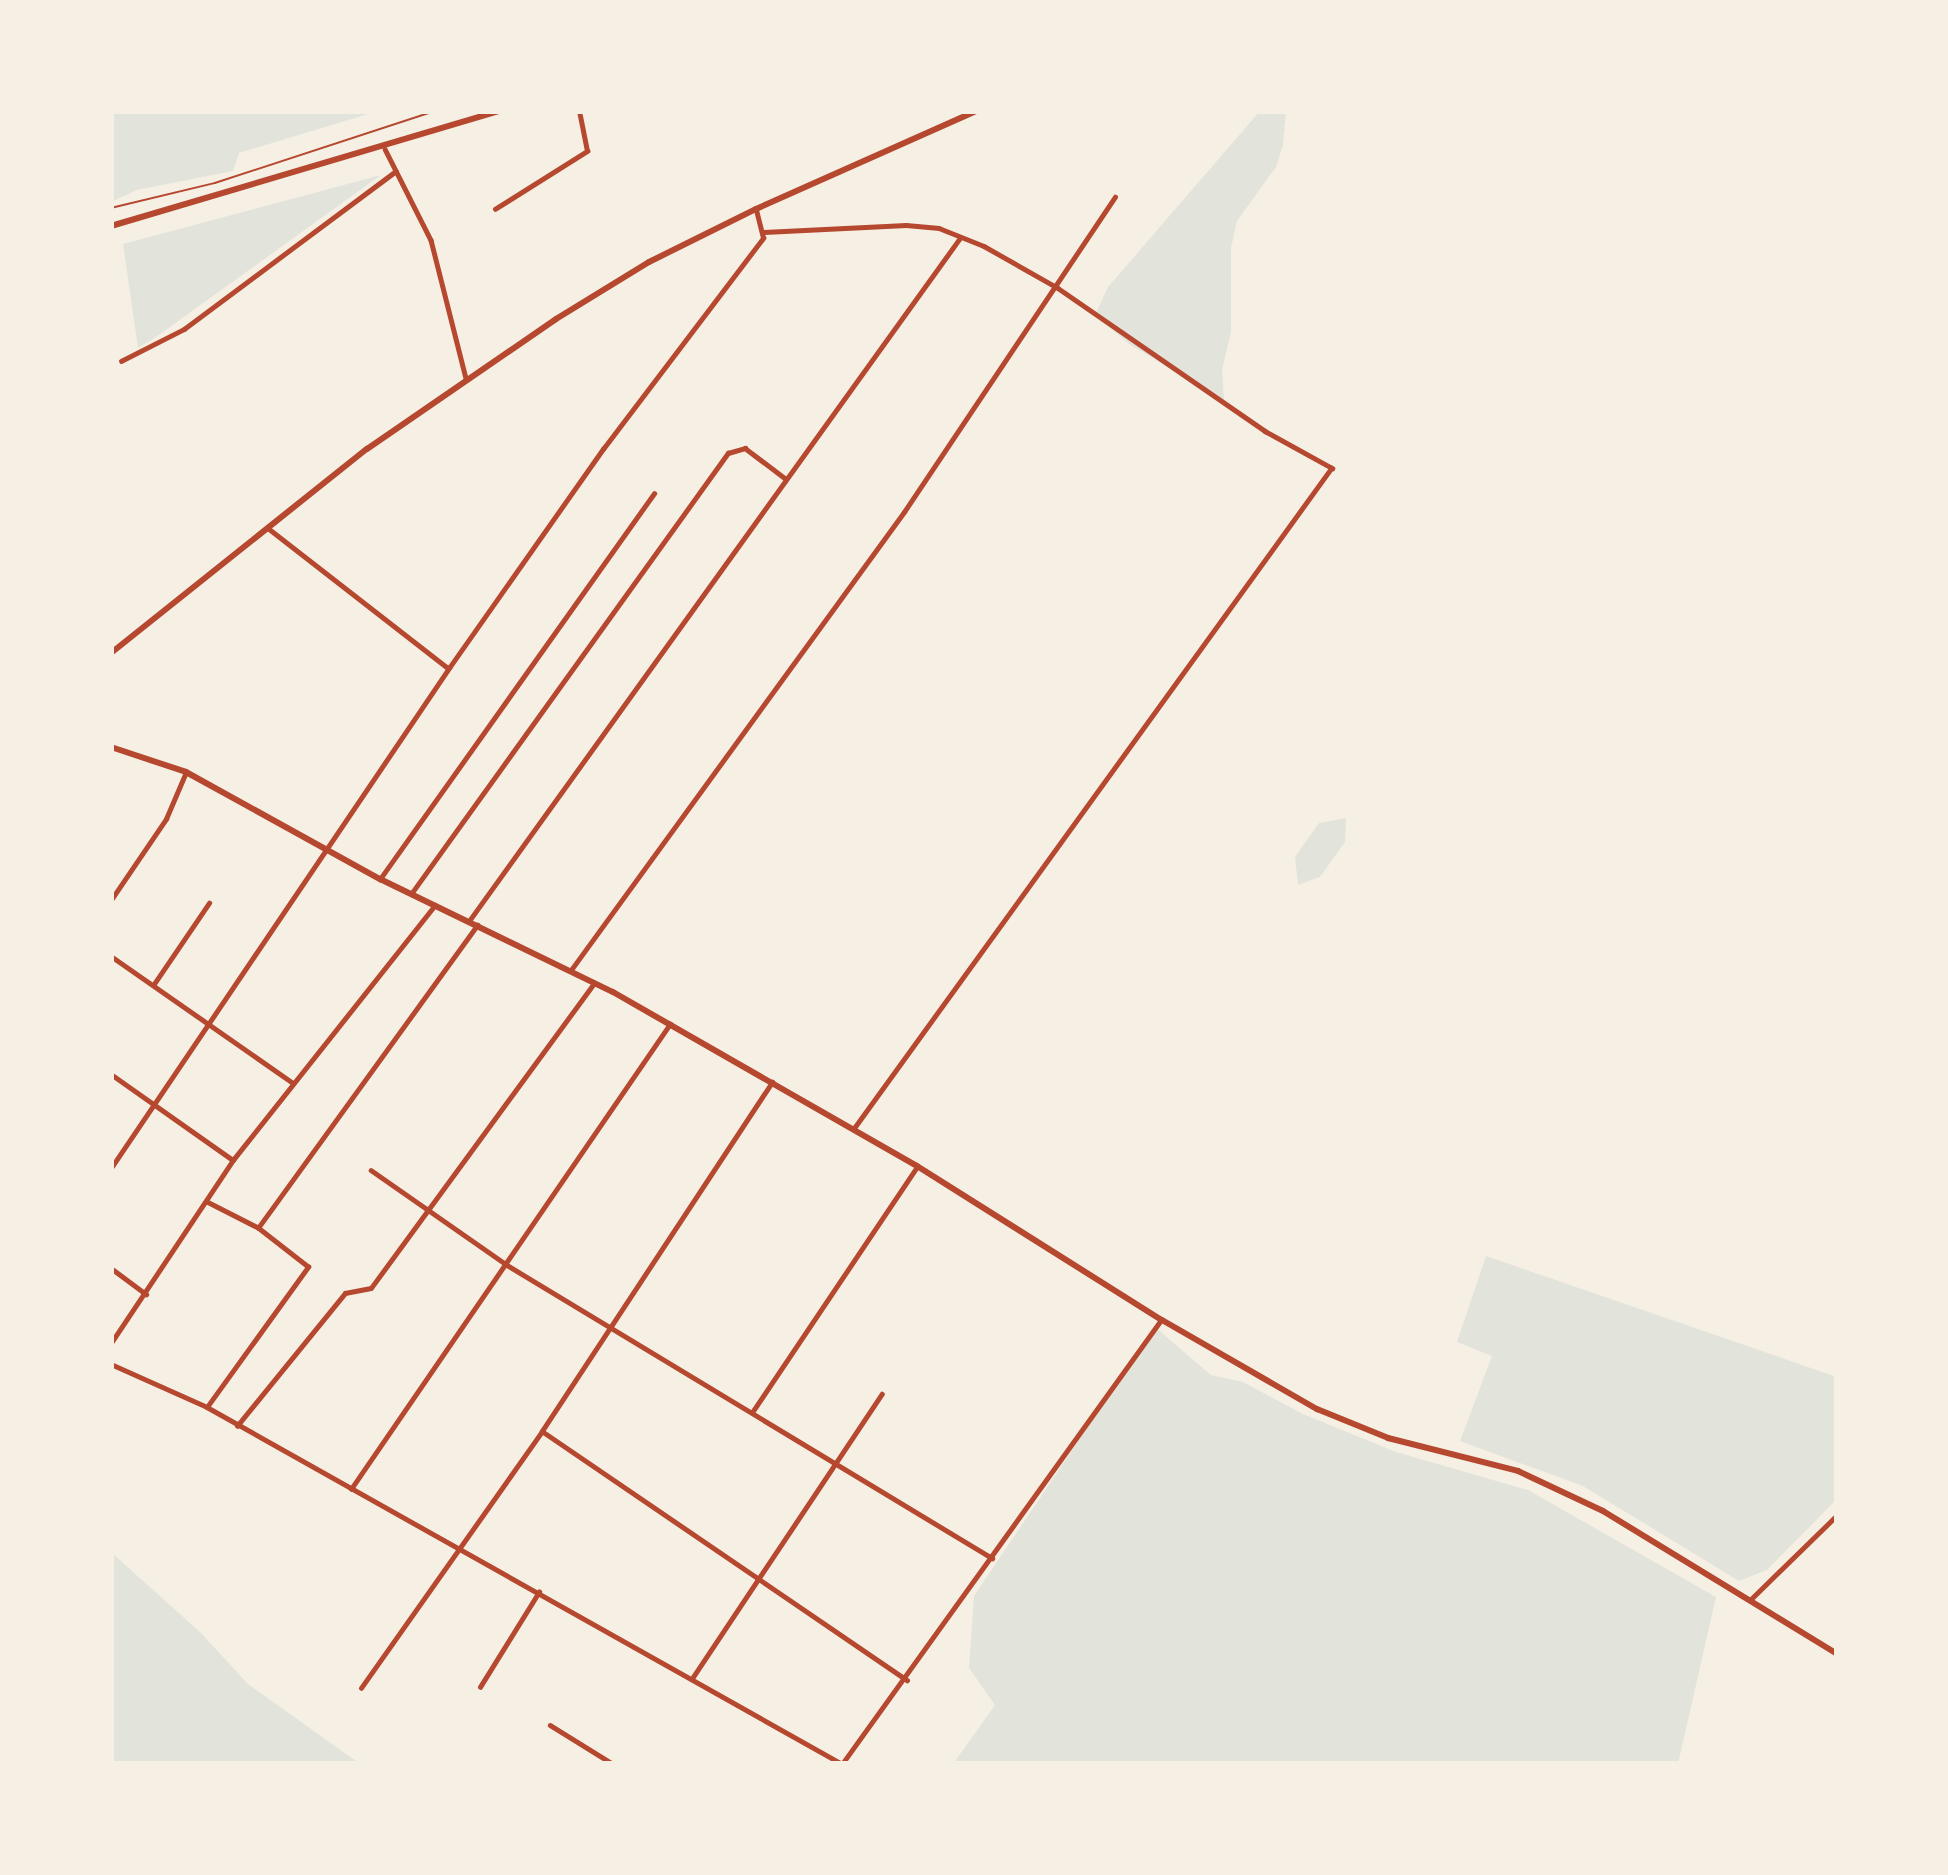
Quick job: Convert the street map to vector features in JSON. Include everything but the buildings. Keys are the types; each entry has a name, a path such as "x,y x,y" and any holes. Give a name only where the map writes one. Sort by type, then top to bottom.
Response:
{"street":[{"path":"111,226 499,111"},
{"path":"495,209 587,152 579,111"},
{"path":"111,652 466,378 649,262 976,111"},
{"path":"385,148 431,240 466,378"},
{"path":"121,362 184,328 396,172"},
{"path":"571,970 904,512 1115,197"},
{"path":"756,209 764,232"},
{"path":"764,232 906,226 961,237 1058,288 1265,430 1332,468 854,1129"},
{"path":"111,1168 449,668 764,232"},
{"path":"258,1228 961,237"},
{"path":"411,894 728,453 745,448 787,479"},
{"path":"380,879 654,494"},
{"path":"268,528 449,668"},
{"path":"111,747 186,772 380,879 594,982 917,1166 1162,1320 1317,1408 1388,1438 1519,1471 1603,1511 1837,1654"},
{"path":"111,900 166,819 186,772"},
{"path":"154,984 209,903"},
{"path":"111,1343 233,1160 436,905"},
{"path":"111,956 212,1022 292,1083"},
{"path":"237,1426 345,1293 371,1288 594,982"},
{"path":"351,1490 670,1024"},
{"path":"111,1074 233,1160"},
{"path":"361,1688 542,1431 772,1082"},
{"path":"753,1411 917,1166"},
{"path":"371,1170 507,1265 992,1558"},
{"path":"207,1202 258,1228 308,1267 207,1407"},
{"path":"111,1268 146,1294"},
{"path":"111,1364 207,1407 842,1764 907,1680 1162,1320"},
{"path":"693,1677 882,1394"},
{"path":"542,1431 907,1680"},
{"path":"1750,1600 1837,1515"},
{"path":"480,1687 539,1592"},
{"path":"550,1725 613,1764"}],"path":[{"path":"111,208 231,178 435,111"}],"shaded area":[{"path":"111,111 378,111 239,153 233,171 137,190 111,202"},
{"path":"1260,111 1286,111 1283,145 1276,167 1237,221 1231,248 1231,332 1222,370 1224,401 1129,344 1095,315 1108,287"},
{"path":"381,175 156,337 138,348 123,244"},
{"path":"1346,818 1345,842 1320,877 1298,885 1295,857 1319,823"},
{"path":"1486,1256 1837,1377 1837,1499 1767,1570 1739,1581 1583,1486 1460,1441 1492,1356 1457,1342"},
{"path":"1155,1327 1211,1375 1243,1382 1303,1414 1396,1452 1528,1490 1716,1597 1678,1764 953,1764 995,1705 969,1668 974,1596"},
{"path":"111,1552 201,1633 248,1684 360,1764 111,1764"}]}
